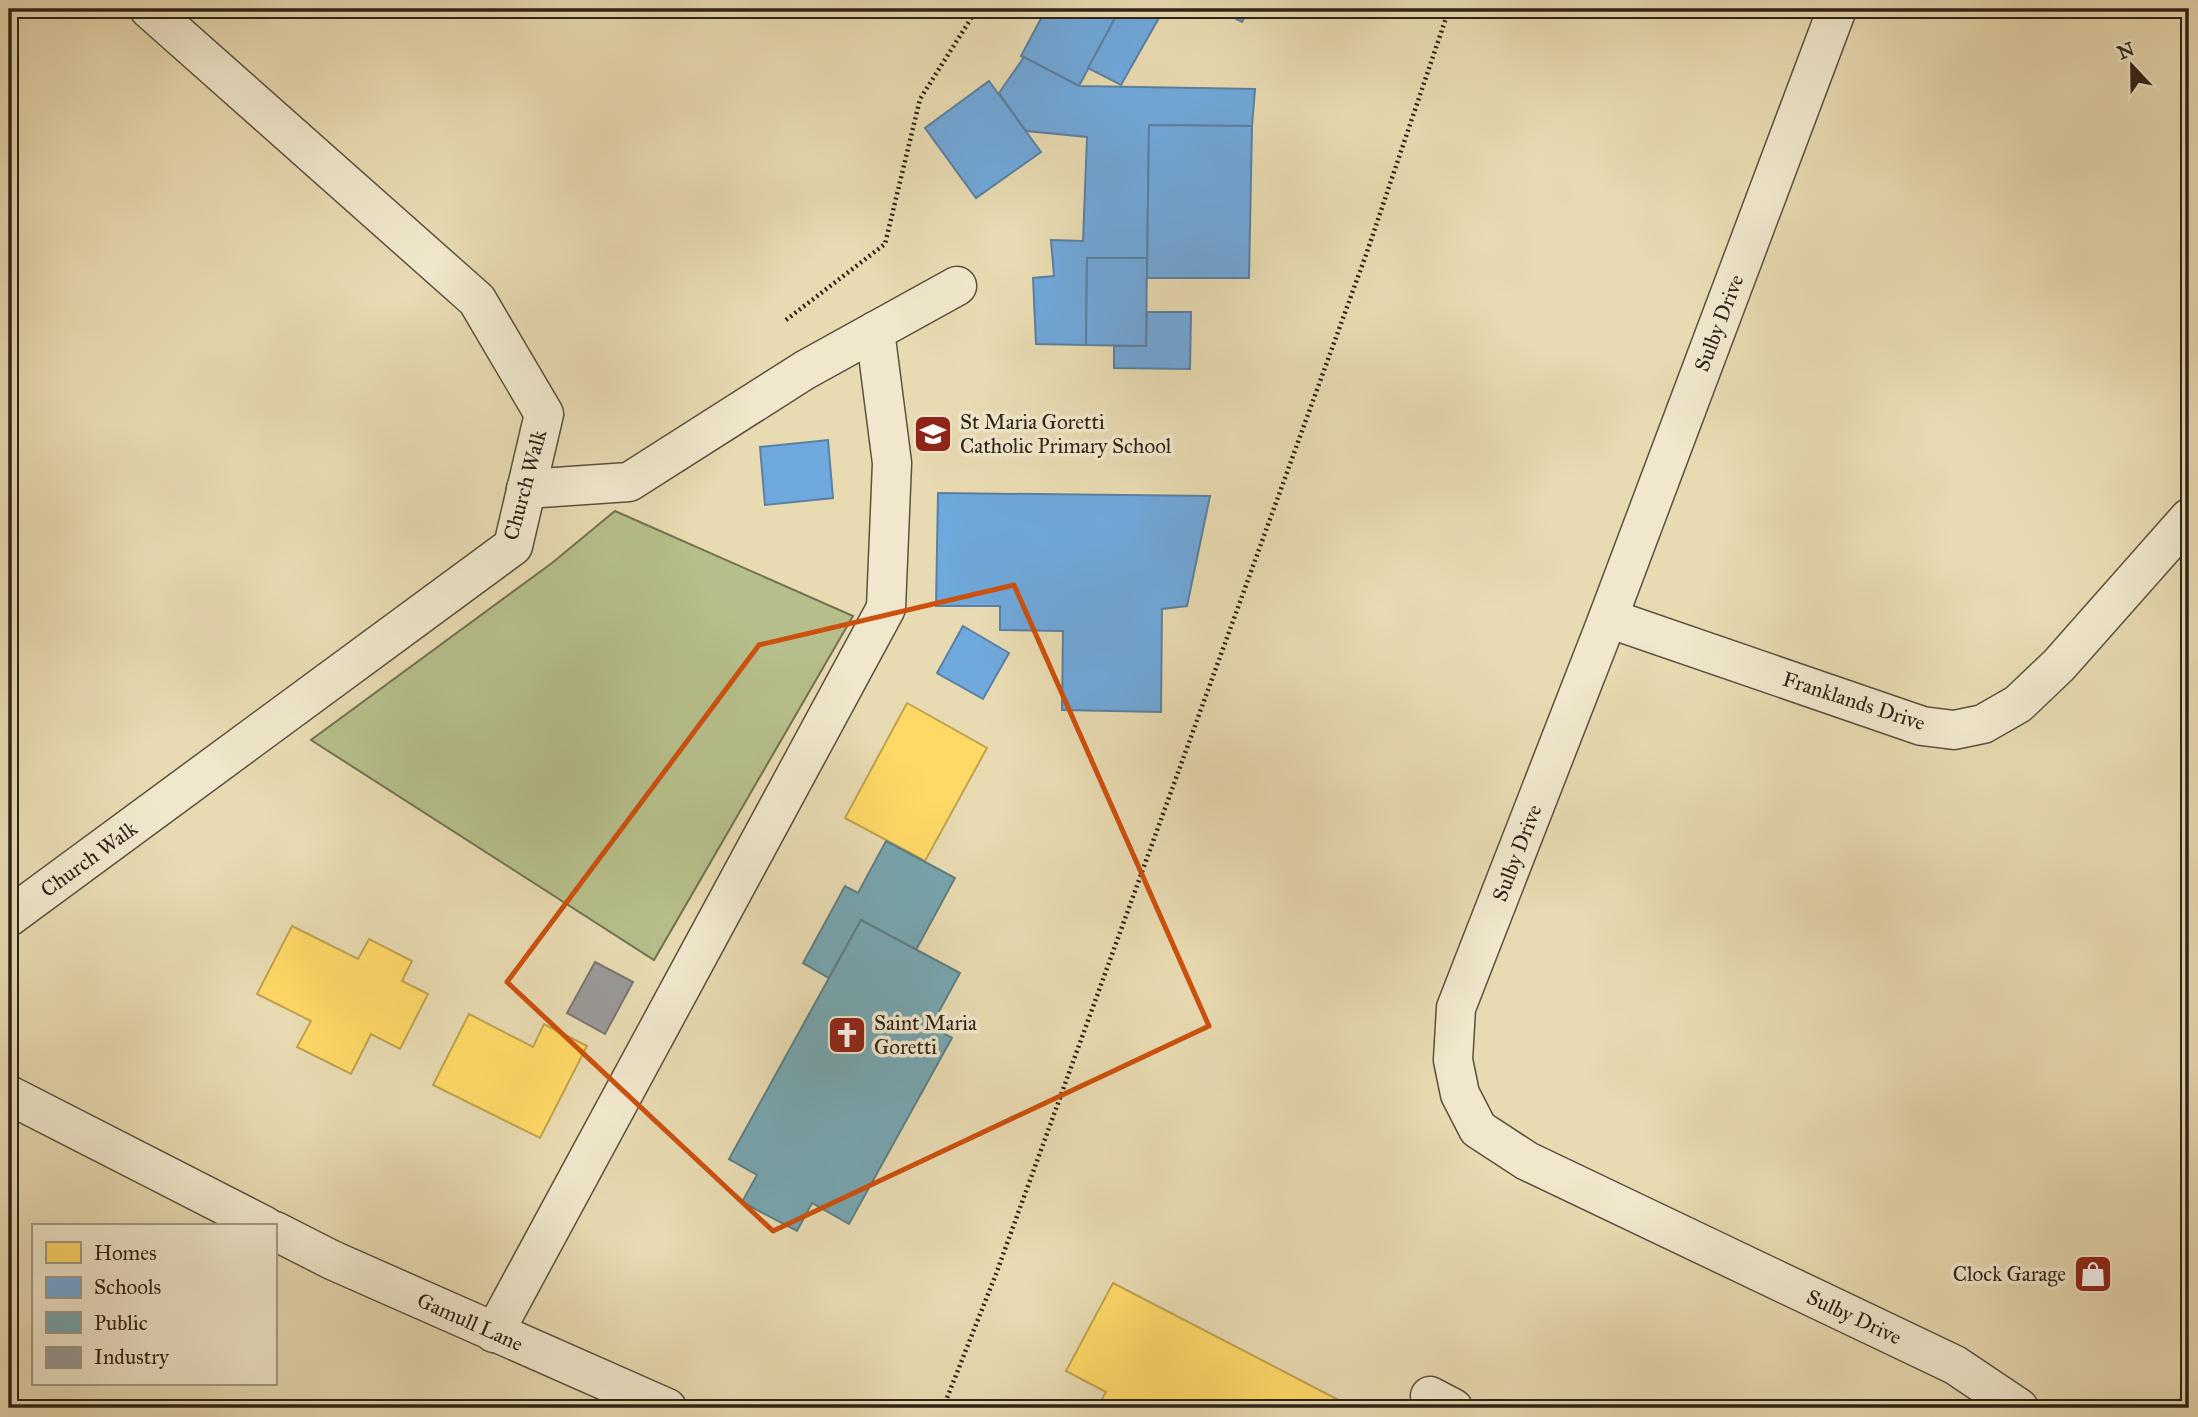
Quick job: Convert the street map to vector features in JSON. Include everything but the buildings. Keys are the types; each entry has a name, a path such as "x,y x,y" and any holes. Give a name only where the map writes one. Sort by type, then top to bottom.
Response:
{"street":[{"name":"Church Walk","path":"9,917 513,546 544,414 477,300 149,9"},
{"name":"Sulby Drive","path":"1837,9 1608,618 1456,1008 1452,1060 1460,1094 1478,1129 1527,1161 1955,1365 2018,1408"},
{"path":"526,489 629,482 805,370 957,286"},
{"path":"494,1333 886,608 892,463 875,331"},
{"name":"Franklands Drive","path":"1608,618 1922,726 1954,730 1983,724 2018,704 2059,665 2189,518"},
{"path":"9,1095 261,1224"},
{"name":"Gamull Lane","path":"276,1232 332,1261 667,1408"}],"path":[{"path":"776,327 885,244 920,99 977,9"},
{"path":"943,1408 996,1274 1353,291 1449,9"}],"highlighted area":[{"path":"1014,585 1209,1026 773,1231 507,982 759,645"}],"green space":[{"path":"615,511 853,616 654,960 311,740 552,563"}],"place":[{"name":"St Maria Goretti Catholic Primary School","path":"933,434"},
{"name":"Saint Maria Goretti","path":"847,1035"},
{"name":"Clock Garage","path":"2093,1274"}]}
